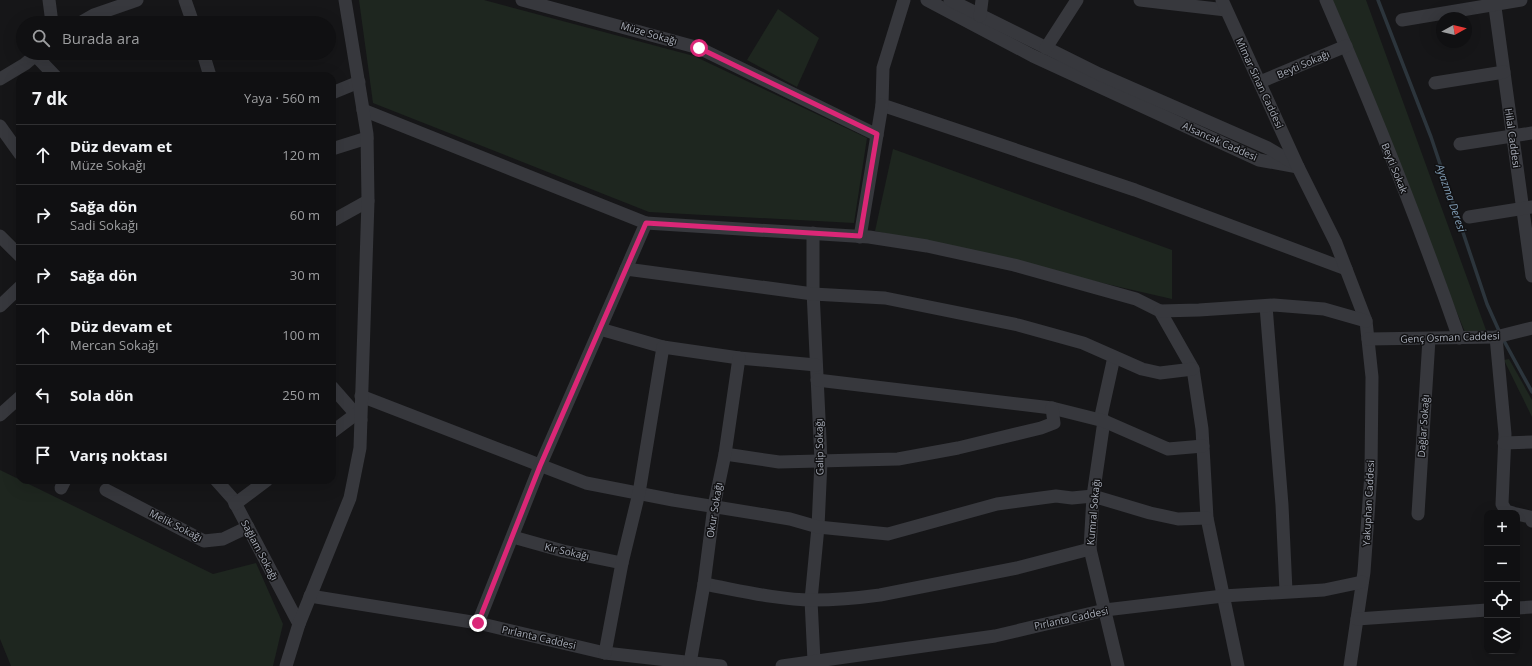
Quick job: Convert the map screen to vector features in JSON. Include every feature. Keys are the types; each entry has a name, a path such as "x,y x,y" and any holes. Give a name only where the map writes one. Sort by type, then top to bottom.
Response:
{"street":[{"path":"49,0 51,16"},
{"path":"186,0 191,16"},
{"path":"286,666 299,624 350,498 360,448 358,417 362,396 368,201 367,138 345,0"},
{"name":"Müze Sokağı","path":"522,0 699,48 877,134"},
{"path":"860,236 882,105 883,68 904,0"},
{"name":"Alsancak Caddesi","path":"927,0 1033,56 1259,160 1298,166"},
{"name":"Alsancak Caddesi","path":"950,0 1099,74 1268,148 1298,166"},
{"path":"980,16 982,0"},
{"path":"1046,48 1077,0"},
{"path":"1140,0 1224,5"},
{"name":"Beyti Sokak","path":"1326,0 1346,46 1437,273 1459,338"},
{"path":"1402,20 1494,2 1521,0"},
{"path":"92,16 128,1"},
{"name":"Hilal Caddesi","path":"1494,2 1513,136 1527,207 1532,276"},
{"name":"Mimar Sinan Caddesi","path":"1224,5 1298,166 1336,243 1346,269"},
{"name":"Beyti Sokağı","path":"1260,82 1346,46"},
{"path":"0,79 29,60"},
{"path":"41,60 52,72"},
{"path":"205,60 209,72"},
{"path":"1435,83 1504,72"},
{"path":"336,91 359,82"},
{"path":"882,105 1135,190 1346,269"},
{"path":"363,110 646,223 860,236 927,246 1014,265 1136,299 1160,311 1266,306 1324,309 1366,321"},
{"path":"0,126 16,148"},
{"path":"1460,144 1532,133"},
{"path":"336,148 367,138"},
{"path":"336,219 368,201"},
{"path":"1469,217 1527,207"},
{"path":"478,623 540,466 646,223"},
{"name":"Galip Sokağı","path":"813,233 813,294 820,461 818,527 811,600 814,661"},
{"path":"0,236 16,252"},
{"path":"626,269 813,294 885,298 1010,324 1083,343 1142,370 1160,373 1193,369"},
{"name":"Yakuphan Caddesi","path":"1346,269 1366,321 1372,377 1371,473 1362,582 1357,619 1348,665"},
{"path":"0,306 16,292"},
{"path":"1266,306 1282,505 1286,591"},
{"path":"1160,311 1193,369 1203,446 1207,518 1238,666"},
{"name":"Genç Osman Caddesi","path":"1368,339 1496,337 1532,328"},
{"path":"600,329 663,347 739,358 816,365"},
{"path":"1496,337 1504,443 1502,504 1505,510"},
{"name":"Dağlar Sokağı","path":"1418,514 1429,339"},
{"path":"605,653 622,563 639,493 663,347"},
{"name":"Okur Sokağı","path":"690,663 704,584 714,506 725,454 739,358"},
{"name":"Kumral Sokağı","path":"1114,358 1101,416 1104,421 1093,496 1090,549 1118,666"},
{"path":"817,380 1052,408 1104,421 1168,449 1203,446"},
{"path":"336,392 358,417"},
{"path":"362,396 540,466 586,482 639,493 790,519 818,527 888,534 997,504 1056,496 1072,498 1093,496 1150,513 1178,519 1207,518"},
{"path":"0,415 16,400"},
{"path":"725,454 779,462 898,459 958,448 1041,428 1054,422 1052,408"},
{"path":"336,430 358,417"},
{"path":"1504,443 1532,442"},
{"name":"Sağlam Sokağı","path":"219,484 235,504 299,624"},
{"path":"235,504 262,484"},
{"name":"Melik Sokağı","path":"106,490 204,541 223,539 248,527"},
{"path":"1520,515 1530,517 1532,521"},
{"name":"Kır Sokağı","path":"513,537 563,551 622,563"},
{"path":"704,584 755,593 811,600 880,595 1017,568 1090,549"},
{"name":"Pırlanta Caddesi","path":"782,666 995,636 1105,610 1223,596 1286,591 1324,590 1362,582"},
{"name":"Pırlanta Caddesi","path":"310,596 478,623 605,653 721,666"},
{"path":"1520,608 1532,607"},
{"path":"1357,619 1484,610"}],"shaded area":[{"path":"359,0 484,0 694,56 867,138 854,223 649,212 373,103"},
{"path":"1327,0 1366,0 1486,330 1465,332"},
{"path":"778,9 819,38 797,87 747,60"},
{"path":"893,149 1172,250 1172,299 875,231"},
{"path":"1509,359 1532,400 1532,417 1504,360"},
{"path":"0,470 16,478 16,484 29,484 213,574 256,563 283,624 273,666 11,666 0,639"}],"waterway":[{"name":"Ayazma Deresi","path":"1378,0 1431,137 1487,304 1500,333"},
{"name":"Ayazma Deresi","path":"1503,339 1532,392"}],"route":[{"path":"478,623 540,466 646,223 860,236 877,134 699,48"}]}
